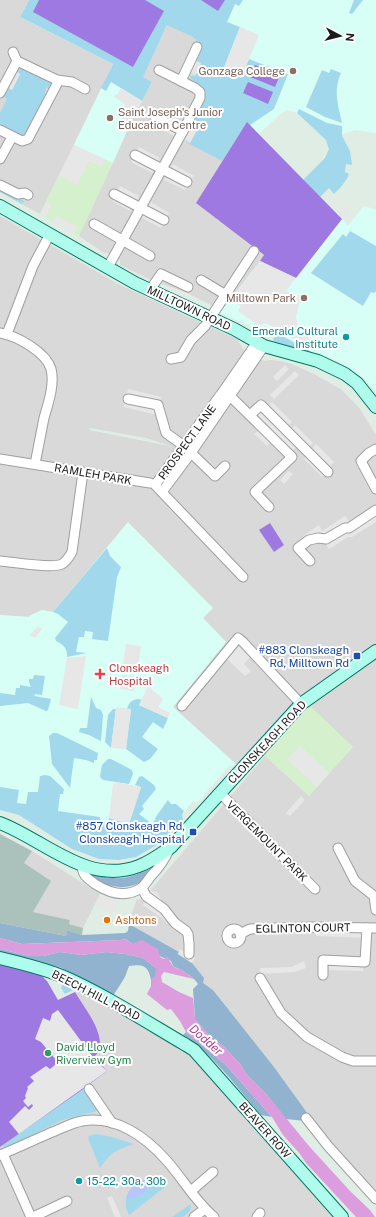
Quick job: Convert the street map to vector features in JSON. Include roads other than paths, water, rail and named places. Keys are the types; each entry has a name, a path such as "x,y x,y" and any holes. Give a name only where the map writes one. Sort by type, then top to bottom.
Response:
{"main road":[{"name":"MILLTOWN ROAD","path":"0,206 150,290 210,317 261,344 318,361 345,374 361,388 376,407"},
{"name":"CLONSKEAGH ROAD","path":"0,823 18,831 82,866 110,871 124,870 139,866 153,859 170,847 301,704 376,651"},
{"name":"BEECH HILL ROAD","path":"0,958 50,971 63,976 102,996 186,1045"},
{"name":"BEAVER ROW","path":"186,1045 198,1054 342,1217"}],"street":[{"path":"181,81 197,46"},
{"path":"13,52 18,61 57,80 72,82 85,89"},
{"path":"0,93 18,61"},
{"path":"108,267 200,98 200,92 195,88 159,70"},
{"path":"0,130 22,142 28,139 57,84 57,80"},
{"path":"155,117 183,131"},
{"path":"0,159 12,137"},
{"path":"135,155 187,182"},
{"path":"0,185 18,194 25,193 28,195"},
{"path":"114,194 164,220"},
{"path":"94,224 150,256"},
{"path":"35,464 52,385 52,371 42,354 3,334 33,266 50,234"},
{"path":"171,359 181,357 191,340 205,326 254,251"},
{"path":"150,290 161,274 188,287"},
{"path":"201,280 226,295"},
{"name":"PROSPECT LANE","path":"244,577 162,492 188,450 261,344"},
{"path":"227,393 292,457"},
{"path":"128,399 158,405 166,433 188,450 216,476 225,466"},
{"path":"250,415 261,406 328,472"},
{"path":"269,506 255,492 302,447"},
{"path":"376,449 369,453 361,461 376,489"},
{"name":"RAMLEH PARK","path":"0,459 150,483"},
{"path":"0,561 50,565 60,565 67,561 72,552 83,472"},
{"path":"310,561 298,548 309,540 318,538 326,539 345,528 349,528 376,510"},
{"path":"182,706 238,638 301,704"},
{"name":"VERGEMOUNT PARK","path":"220,793 315,889"},
{"name":"CLONSKEAGH ROAD","path":"142,888 166,857 170,847"},
{"path":"338,848 355,881 374,896 376,910"},
{"path":"82,866 84,876 111,892 127,894 142,888 146,896 164,909 175,923 186,931 188,934 189,954"},
{"name":"EGLINTON COURT","path":"240,934 250,929 311,927 371,928 365,962 323,960 323,975"},
{"path":"260,978 281,1013 307,1037 342,1058 353,1061 376,1061"},
{"path":"89,1089 112,1123"},
{"path":"306,1118 328,1146 376,1199"},
{"path":"67,1202 32,1217 2,1154 69,1125 82,1121 95,1120 112,1123 136,1133 167,1161 204,1209 214,1217"},
{"path":"191,1191 213,1172"},
{"path":"194,1217 204,1209"}],"water":[{"name":"Dodder","path":"0,938 22,944 126,939 132,944 142,940 158,949 160,957 164,959 167,956 172,965 194,979 164,972 161,976 162,982 193,998 195,1019 213,1040 222,1045 241,1065 246,1074 267,1095 309,1146 375,1217 356,1217 306,1163 283,1135 272,1117 226,1065 186,1032 171,1009 167,1010 147,994 151,986 151,980 155,976 156,968 143,958 126,954 106,952 81,955 60,952 43,956 30,956 0,949"}],"place":[{"name":"Gonzaga College","path":"293,71"},
{"name":"Saint Joseph's Junior Education Centre","path":"110,118"},
{"name":"Milltown Park","path":"304,298"},
{"name":"Emerald Cultural Institute","path":"346,337"},
{"name":"#883 Clonskeagh Rd, Milltown Rd","path":"357,656"},
{"name":"Clonskeagh Hospital","path":"100,674"},
{"name":"#857 Clonskeagh Rd, Clonskeagh Hospital","path":"193,832"},
{"name":"Ashtons","path":"107,920"},
{"name":"David Lloyd Riverview Gym","path":"48,1053"},
{"name":"15-22, 30a, 30b","path":"79,1181"}]}
